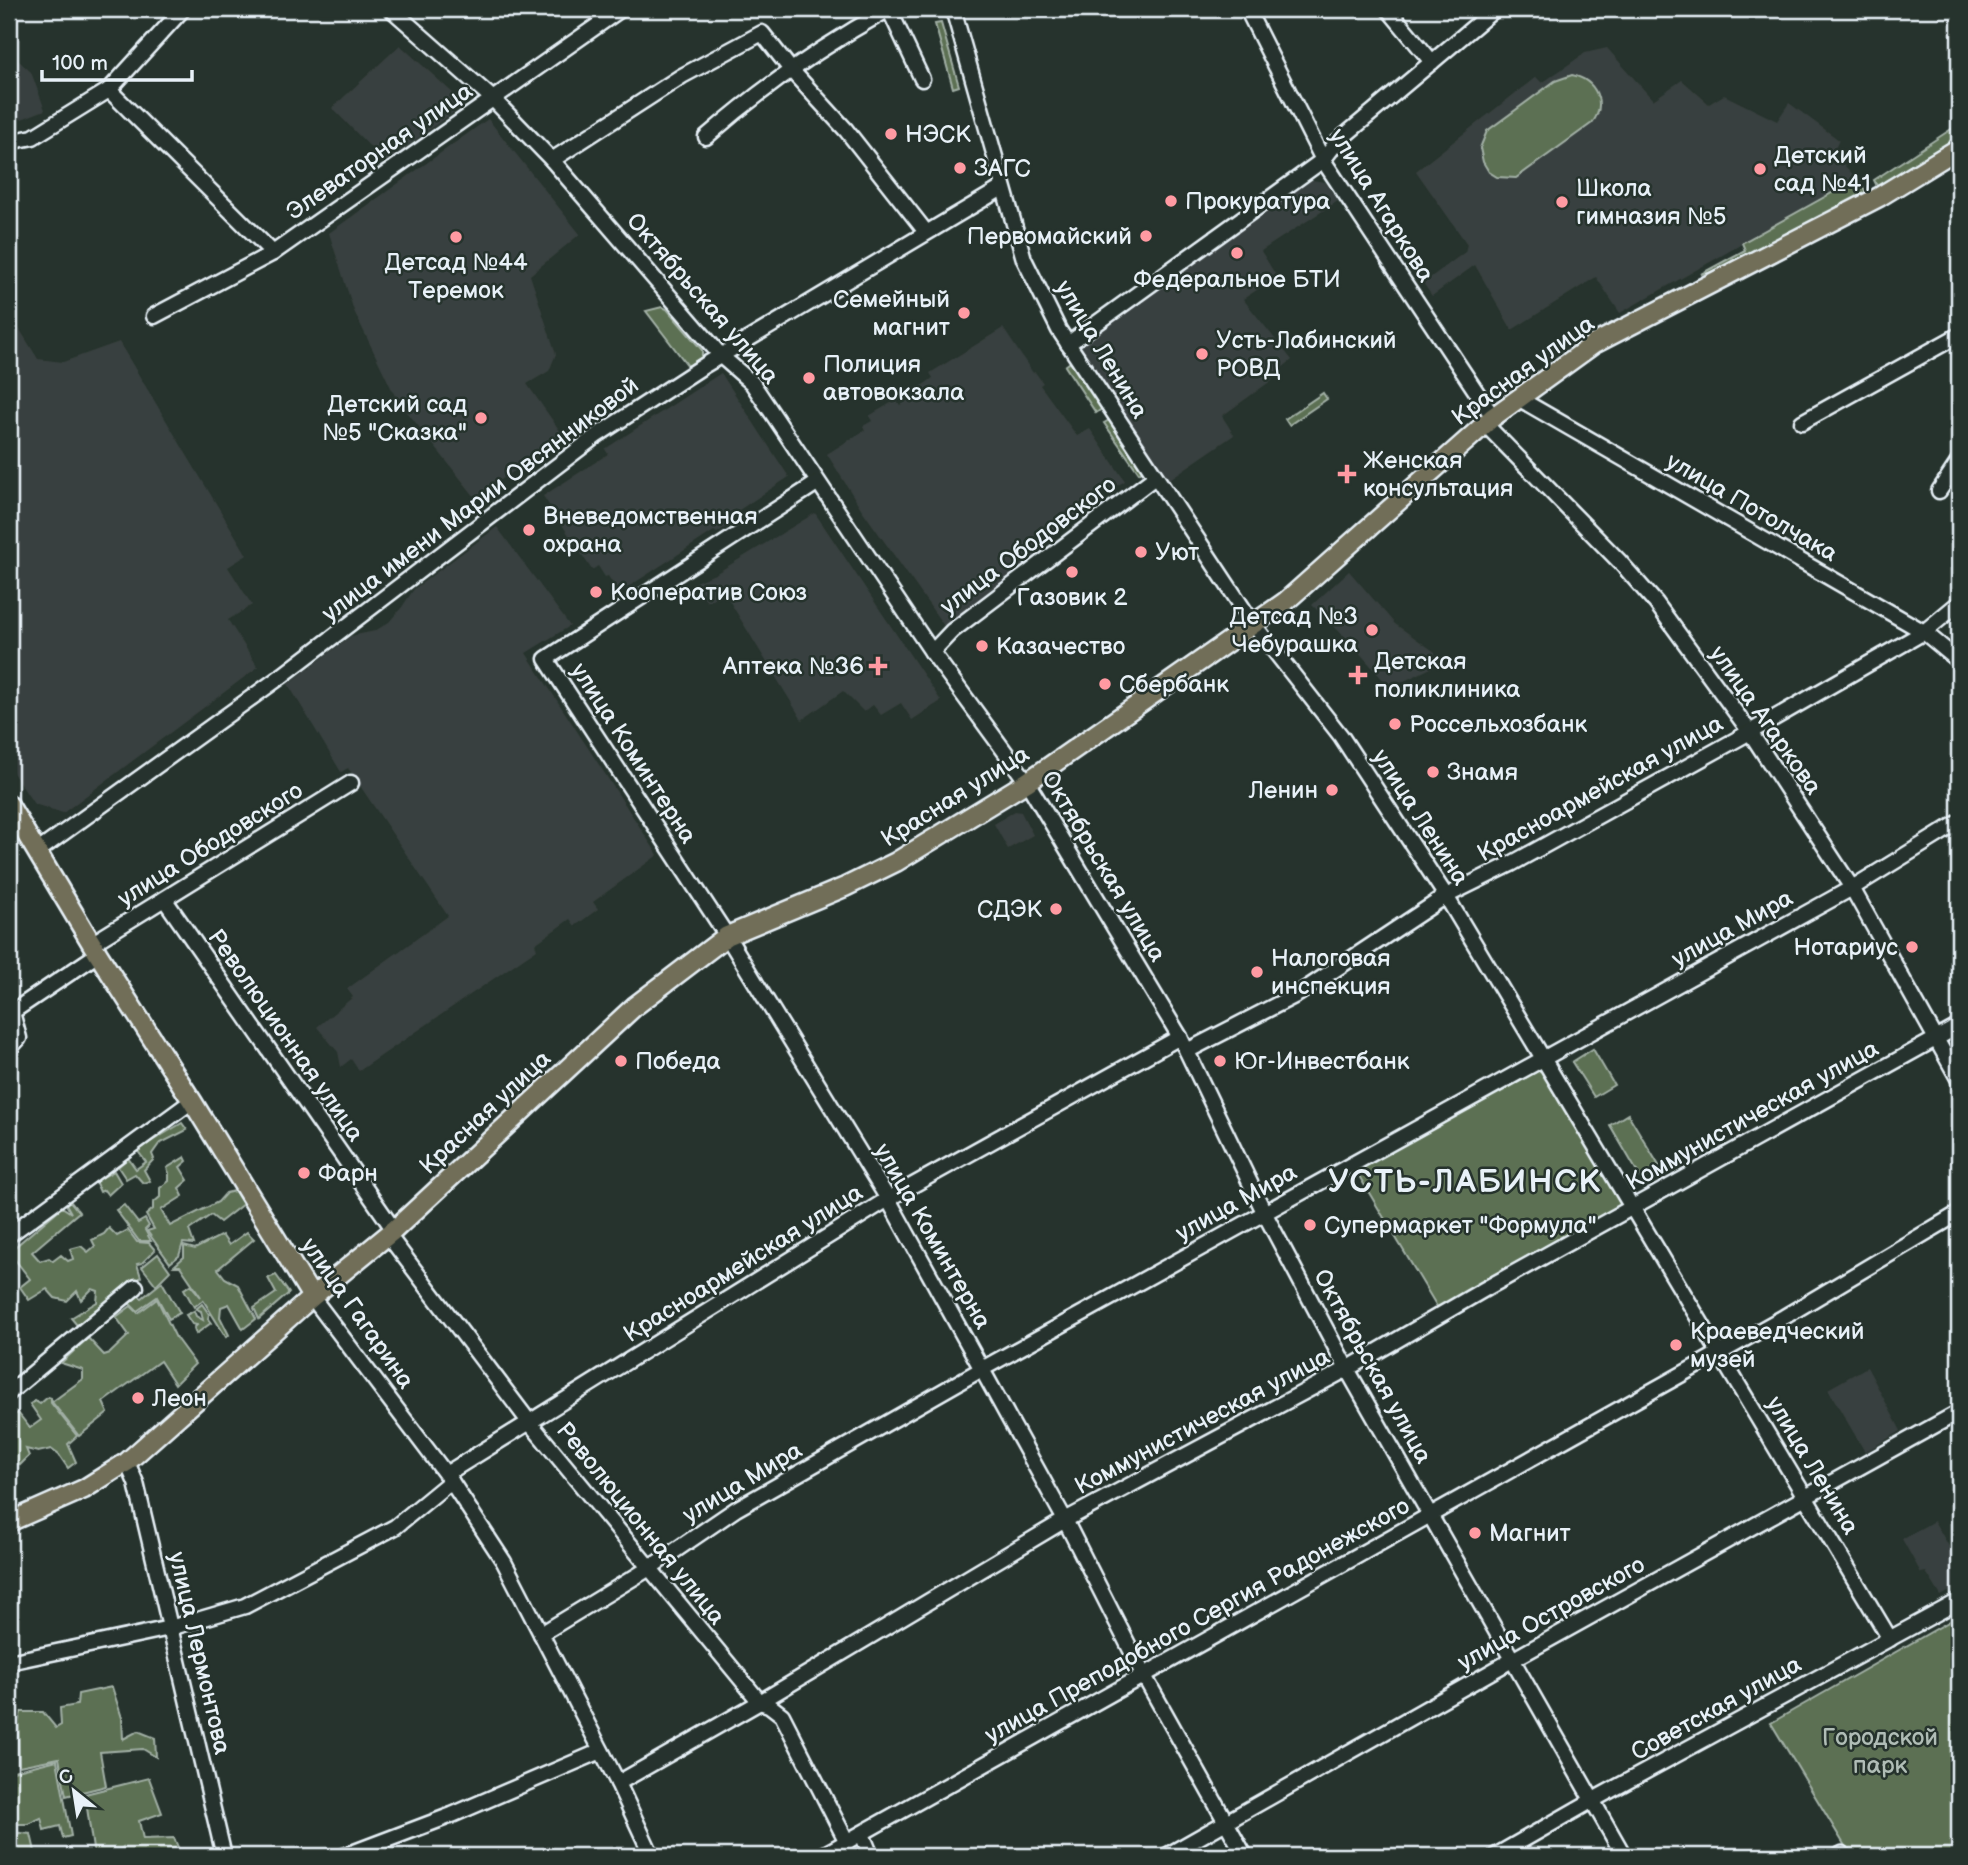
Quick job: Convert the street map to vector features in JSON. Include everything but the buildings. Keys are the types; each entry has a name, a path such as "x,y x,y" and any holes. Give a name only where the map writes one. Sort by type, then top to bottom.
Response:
{"main road":[{"name":"Красная улица","path":"9,1522 84,1489 127,1462 312,1297 391,1233 635,1006 727,936 896,863 1027,782 1285,602 1489,420 1594,344 1879,197 1959,148"},
{"name":"улица Гагарина","path":"9,805 312,1297"}],"street":[{"path":"9,142 33,137 110,90 183,9"},
{"name":"Октябрьская улица","path":"391,9 493,99 552,160 721,356 752,383 932,652 1027,782 1180,1037 1264,1212 1346,1369 1624,1856"},
{"name":"Элеваторная улица","path":"154,316 273,253 621,9"},
{"path":"706,137 744,104 842,35 889,9 922,79"},
{"name":"улица Ленина","path":"953,9 1024,259 1068,344 1254,625 1341,736 1446,896 1890,1639"},
{"name":"улица Агаркова","path":"1247,9 1323,160 1489,420 1656,603 1750,732 1852,888 1959,1080"},
{"path":"1388,9 1432,62"},
{"path":"1068,344 1323,160 1337,142 1495,9"},
{"path":"552,160 682,76 762,33 792,71 846,130 926,232"},
{"path":"110,90 273,253"},
{"name":"улица имени Марии Овсянниковой","path":"38,851 283,675 596,436 721,356 1002,188"},
{"path":"1802,422 1959,335"},
{"name":"улица Потолчака","path":"1518,398 1924,632 1959,661"},
{"path":"1939,491 1959,461"},
{"name":"улица Ободовского","path":"932,652 952,631 1155,477"},
{"name":"улица Коминтерна","path":"817,483 546,659 727,936 888,1199 1065,1520 1143,1674 1245,1856"},
{"name":"Красноармейская улица","path":"1187,1051 1298,994 1446,896 1511,864 1750,732 1924,632 1959,603"},
{"name":"улица Ободовского","path":"9,1049 19,1038 12,1012 165,900 351,783"},
{"name":"улица Мира","path":"541,1634 648,1569 736,1509 982,1368 1852,888 1959,822"},
{"name":"Революционная улица","path":"165,900 391,1233 530,1423 760,1702 769,1705 782,1716 847,1842"},
{"name":"Коммунистическая улица","path":"618,1783 760,1702 1065,1520 1346,1369 1959,1026"},
{"name":"Красноармейская улица","path":"9,1662 170,1628 245,1606 395,1528 448,1478 530,1423 888,1199 1180,1037"},
{"path":"9,1235 192,1101"},
{"name":"улица Преподобного Сергия Радонежского","path":"821,1856 1720,1353 1959,1213"},
{"path":"9,1393 136,1287"},
{"name":"улица Гагарина","path":"312,1297 448,1478 504,1562 618,1783 652,1856"},
{"name":"улица Островского","path":"1166,1856 1959,1412"},
{"name":"улица Лермонтова","path":"127,1462 136,1483 224,1856"},
{"name":"Советская улица","path":"1495,1856 1959,1601"},
{"path":"344,1856 452,1815 601,1751"},
{"path":"862,1835 871,1856"}],"shaded area":[{"path":"400,45 465,104 385,162 332,108"},
{"name":"Школа гимназия №5","path":"1607,48 1653,100 1682,80 1709,104 1724,95 1777,121 1789,103 1839,140 1833,153 1857,179 1620,313 1596,277 1512,330 1475,265 1432,296 1423,283 1465,252 1467,244 1416,171 1536,77 1542,83 1585,53"},
{"path":"9,52 31,72 45,110 14,122 16,128 9,131"},
{"path":"488,119 580,234 530,275 556,354 549,371 527,384 565,438 475,497 396,398 354,311 329,233"},
{"path":"1312,180 1325,182 1338,201 1261,251 1277,277 1243,299 1292,360 1273,375 1275,378 1222,416 1234,435 1164,483 1082,360 1082,345 1213,248"},
{"path":"9,312 38,359 63,362 119,342 247,555 228,567 252,605 228,620 258,667 63,813 34,804 9,767"},
{"path":"1003,328 1077,436 1090,429 1125,481 1101,495 1043,541 1042,550 944,626 862,510 827,454 865,430 863,426 872,421 869,416 896,400 900,405 918,394 916,390 933,378 930,373"},
{"path":"721,373 789,477 736,512 739,518 717,533 714,531 619,593 598,566 592,570 543,496 608,454 605,449"},
{"path":"815,513 941,701 912,720 901,703 881,715 873,705 864,712 843,691 802,720 724,592 707,602 695,582 715,574"},
{"path":"497,527 570,626 526,653 658,855 593,902 598,909 575,926 570,919 535,944 537,949 359,1071 351,1059 341,1067 338,1052 317,1027 353,997 347,989 448,916 348,768 341,772 288,684 351,636 375,631 389,622 414,589"},
{"name":"Детсад №3 Чебурашка","path":"1349,571 1395,624 1435,652 1435,666 1390,688 1351,643 1312,605"},
{"path":"1015,811 1021,812 1033,835 1008,849 994,824"},
{"path":"1867,1367 1901,1431 1865,1452 1828,1389"},
{"path":"1934,1521 1959,1563 1959,1586 1941,1596 1926,1572 1921,1573 1902,1539"}],"green space":[{"path":"941,23 959,86 953,88 935,24"},
{"path":"1572,75 1587,82 1597,94 1599,108 1592,123 1516,178 1497,177 1489,172 1483,162 1480,148 1487,131 1555,81"},
{"path":"1959,124 1959,139 1878,188 1874,180"},
{"path":"1857,179 1868,195 1720,271 1701,274 1745,250 1742,243"},
{"path":"662,307 667,309 702,350 702,357 688,366 646,311"},
{"path":"1072,361 1103,408 1096,413 1065,366"},
{"path":"1323,393 1327,399 1289,425 1285,419"},
{"path":"1111,419 1143,470 1139,473 1104,423"},
{"path":"1593,1049 1614,1085 1594,1097 1572,1062"},
{"path":"1543,1068 1626,1204 1439,1310 1356,1171"},
{"path":"1628,1114 1661,1169 1642,1180 1610,1125"},
{"path":"182,1123 187,1130 159,1144 152,1154 154,1159 144,1170 150,1181 143,1183 135,1174 126,1179 118,1167 128,1158 136,1169 146,1162 137,1150"},
{"path":"185,1157 187,1161 180,1167 188,1180 179,1188 183,1196 161,1210 170,1226 218,1202 226,1193 235,1191 243,1204 220,1222 211,1215 189,1230 194,1244 183,1243 179,1256 170,1263 147,1231 154,1229 146,1215 160,1197 160,1188 169,1181 167,1168"},
{"path":"114,1171 121,1183 108,1195 104,1190 100,1192 95,1181"},
{"path":"70,1201 79,1212 32,1252 40,1261 49,1258 53,1261 61,1255 68,1261 73,1259 70,1249 81,1246 88,1252 95,1246 92,1240 109,1228 117,1236 128,1230 137,1242 149,1243 155,1250 142,1263 137,1264 141,1277 81,1330 71,1318 97,1302 98,1291 92,1289 81,1300 77,1291 67,1301 55,1298 47,1289 29,1300 20,1287 30,1279 9,1252 62,1207 71,1213 66,1204"},
{"path":"124,1205 138,1223 145,1219 149,1226 145,1230 151,1241 139,1241 116,1210"},
{"path":"247,1232 254,1239 218,1269 225,1278 238,1285 256,1319 243,1329 229,1304 221,1307 220,1317 229,1335 226,1337 203,1300 194,1307 184,1289 191,1285 201,1297 180,1266 174,1266 184,1257 184,1246 195,1249 222,1235 229,1245"},
{"path":"158,1254 170,1271 156,1285 142,1267"},
{"path":"276,1275 289,1293 259,1319 254,1308 276,1293 268,1278"},
{"path":"162,1282 180,1313 169,1319 157,1297 137,1311 129,1303 137,1295 142,1298"},
{"path":"157,1299 176,1338 195,1364 175,1384 160,1361 103,1402 108,1413 79,1436 52,1402 83,1379 83,1370 61,1363 88,1338 104,1355 110,1353 129,1335 116,1317 131,1306 138,1313"},
{"path":"202,1304 211,1323 196,1334 194,1328 197,1325 192,1324 186,1315 194,1311 196,1316 203,1320 201,1311 196,1309"},
{"path":"48,1397 77,1436 68,1444 76,1462 68,1468 51,1449 38,1452 26,1449 29,1456 20,1465 9,1455 9,1417 18,1413 30,1428 41,1420 30,1404 35,1401 40,1404"},
{"name":"Городской парк","path":"1959,1616 1959,1856 1851,1856 1771,1723"},
{"path":"112,1687 122,1718 123,1739 138,1731 155,1738 156,1757 143,1749 100,1752 106,1786 66,1796 59,1758 19,1766 18,1722 21,1712 43,1712 56,1728 61,1725 60,1708 77,1705 78,1694"},
{"path":"57,1760 71,1836 63,1838 60,1826 44,1830 41,1818 28,1824 16,1824 9,1798 9,1772"},
{"path":"149,1778 162,1813 139,1821 143,1839 174,1838 181,1854 125,1856 123,1847 112,1856 94,1856 85,1794"},
{"path":"10,1832 31,1834 36,1856 9,1856"}],"place":[{"name":"НЭСК","path":"891,134"},
{"name":"ЗАГС","path":"960,168"},
{"name":"Детский сад №41","path":"1760,169"},
{"name":"Прокуратура","path":"1171,201"},
{"name":"Школа гимназия №5","path":"1562,202"},
{"name":"Первомайский","path":"1146,236"},
{"name":"Детсад №44 Теремок","path":"456,237"},
{"name":"Федеральное БТИ","path":"1237,253"},
{"name":"Семейный магнит","path":"964,313"},
{"name":"Усть-Лабинский РОВД","path":"1202,354"},
{"name":"Полиция автовокзала","path":"809,378"},
{"name":"Детский сад №5 \"Сказка\"","path":"481,418"},
{"name":"Женская консультация","path":"1347,474"},
{"name":"Вневедомственная охрана","path":"529,530"},
{"name":"Уют","path":"1141,552"},
{"name":"Газовик 2","path":"1072,572"},
{"name":"Кооператив Союз","path":"596,592"},
{"name":"Детсад №3 Чебурашка","path":"1372,630"},
{"name":"Казачество","path":"982,646"},
{"name":"Аптека №36","path":"878,666"},
{"name":"Детская поликлиника","path":"1358,675"},
{"name":"Сбербанк","path":"1105,684"},
{"name":"Россельхозбанк","path":"1395,724"},
{"name":"Знамя","path":"1433,772"},
{"name":"Ленин","path":"1332,790"},
{"name":"СДЭК","path":"1056,909"},
{"name":"Нотариус","path":"1912,947"},
{"name":"Налоговая инспекция","path":"1257,972"},
{"name":"Победа","path":"621,1061"},
{"name":"Юг-Инвестбанк","path":"1220,1061"},
{"name":"Фарн","path":"304,1173"},
{"name":"Супермаркет \"Формула\"","path":"1310,1225"},
{"name":"Краеведческий музей","path":"1676,1345"},
{"name":"Леон","path":"138,1398"},
{"name":"Магнит","path":"1475,1533"}],"district":[{"name":"УСТЬ-ЛАБИНСК","path":"1465,1181"}]}
